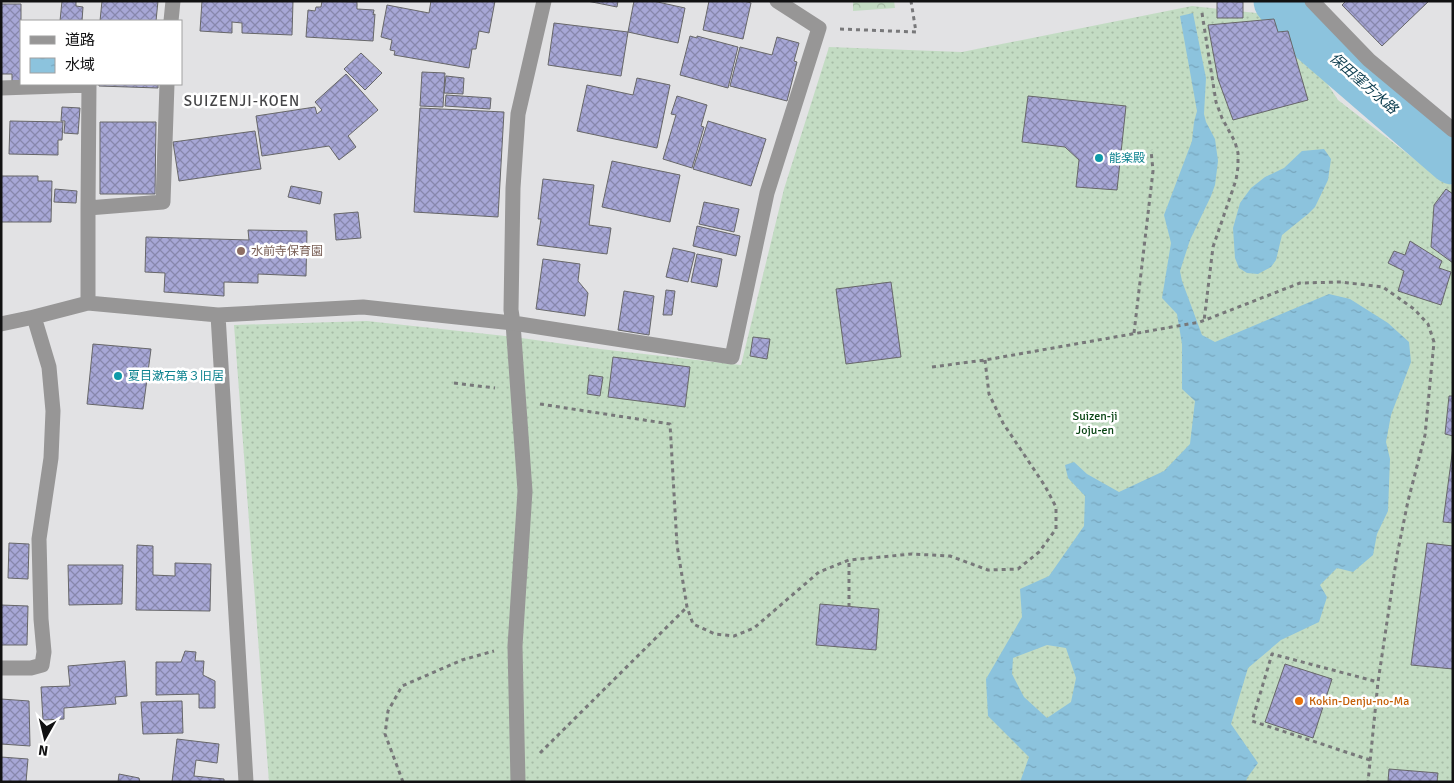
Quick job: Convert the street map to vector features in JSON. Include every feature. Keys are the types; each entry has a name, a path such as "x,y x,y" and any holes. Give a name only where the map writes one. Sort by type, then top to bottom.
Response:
{"street":[{"path":"171,20 173,1"},
{"path":"518,778 516,646 525,491 511,310 513,188 518,114 544,1"},
{"path":"1,324 34,318 88,304 218,314 363,307 513,323 732,357 767,193 819,28 777,1"},
{"path":"1312,1 1369,60 1453,130"},
{"path":"1,88 67,85"},
{"path":"88,304 89,85"},
{"path":"88,208 163,202 167,85"},
{"path":"218,314 246,782"},
{"path":"1,668 31,668 42,665 44,652 41,619 40,540 51,458 53,411 49,367 34,318"}],"path":[{"path":"819,28 916,32 911,1"},
{"path":"1202,13 1216,102 1235,142 1238,153 1236,180 1213,247 1202,321"},
{"path":"1134,333 1153,171 1151,150"},
{"path":"932,367 984,360 1202,321 1300,283 1341,282 1383,287 1414,309 1428,324 1434,342 1425,435 1408,501 1397,555 1378,682 1368,782"},
{"path":"454,383 519,397 670,424 677,545 687,607 692,624 715,634 734,636 754,628 819,572 849,560 912,554 950,556 988,570 1018,569 1039,552 1056,529 1056,507 1045,486 1003,423 989,394 984,360"},
{"path":"849,560 849,607"},
{"path":"518,778 687,607"},
{"path":"403,782 385,734 388,711 402,686 462,660 516,646"},
{"path":"1370,760 1252,722 1272,654 1378,682"}],"green space":[{"path":"853,1 894,1 895,8 853,11"},
{"name":"Suizen-ji Joju-en","path":"1192,6 1283,16 1338,100 1426,168 1453,186 1453,782 269,782 234,325 367,321 741,365 784,189 829,47 962,52"}],"water":[{"path":"1193,13 1206,78 1204,114 1215,139 1218,161 1215,185 1190,240 1180,271 1202,335 1215,342 1329,294 1350,299 1388,323 1409,342 1411,362 1391,415 1386,442 1390,459 1388,511 1377,534 1373,555 1353,572 1337,568 1320,585 1327,597 1319,622 1281,640 1248,668 1231,724 1258,763 1246,782 1020,782 1029,757 988,716 986,679 1022,617 1020,589 1049,576 1084,526 1085,496 1068,478 1065,465 1074,462 1087,474 1119,492 1164,471 1190,444 1195,401 1182,389 1182,344 1177,314 1162,298 1171,243 1164,215 1192,141 1197,111 1180,16","holes":["1047,645 1066,648 1076,678 1071,702 1047,718 1024,697 1012,674 1013,658"]},
{"path":"1324,149 1331,159 1328,180 1315,207 1282,235 1276,260 1271,267 1258,274 1247,273 1239,268 1235,258 1233,228 1240,203 1251,188 1265,177 1284,168 1302,151"}],"building":[{"path":"62,1 76,1 76,6 83,7 82,20 60,20"},
{"path":"102,1 158,1 156,20 100,20"},
{"path":"202,1 293,1 292,35 242,33 242,23 232,22 232,33 200,31"},
{"path":"322,1 357,2 357,9 374,10 373,41 306,37 308,10 315,11 316,7 321,7"},
{"path":"431,1 495,1 489,33 479,31 476,49 472,49 469,68 394,55 395,51 390,50 392,40 381,37 387,5 429,13"},
{"path":"587,1 618,1 617,7"},
{"path":"634,1 653,1 685,8 678,43 628,32"},
{"path":"709,1 744,1 751,3 743,39 703,30"},
{"path":"1217,1 1243,2 1243,18 1217,18"},
{"path":"1346,1 1429,1 1382,46 1342,5"},
{"path":"1,4 21,4 20,81 12,81 12,74 1,74"},
{"path":"1274,19 1278,32 1288,31 1308,100 1233,120 1218,79 1208,25"},
{"path":"554,23 628,32 621,76 548,65"},
{"path":"690,36 697,38 697,36 738,47 728,88 680,75"},
{"path":"777,37 799,43 794,61 797,62 787,101 730,86 740,47 772,55"},
{"path":"361,53 382,73 365,90 344,69"},
{"path":"422,72 445,73 443,107 420,106"},
{"path":"346,74 378,110 348,136 356,147 339,160 329,146 262,156 256,116 315,107 317,114 322,110 315,102"},
{"path":"446,76 464,78 463,94 444,93"},
{"path":"637,78 670,85 657,148 577,131 587,85 633,95"},
{"path":"158,85 158,88 99,86"},
{"path":"446,95 491,98 490,109 445,106"},
{"path":"677,96 707,105 701,126 704,127 692,168 663,159 676,115 671,114"},
{"path":"1028,96 1126,106 1117,190 1076,187 1079,160 1065,147 1022,142"},
{"path":"62,107 80,108 78,134 64,133 65,121 61,121"},
{"path":"420,108 504,112 498,217 414,212"},
{"path":"10,121 63,122 62,140 58,140 58,155 9,154"},
{"path":"708,121 766,139 751,186 693,169"},
{"path":"100,122 156,122 155,194 100,194"},
{"path":"255,131 261,169 179,181 173,142"},
{"path":"612,161 680,175 670,222 602,207"},
{"path":"1,176 38,176 38,181 52,181 51,222 1,222"},
{"path":"543,179 594,185 589,225 611,228 607,254 537,245 541,219 538,219"},
{"path":"291,186 322,192 320,204 288,197"},
{"path":"55,189 77,191 76,203 54,202"},
{"path":"1446,189 1453,194 1453,263 1431,247 1434,205"},
{"path":"704,202 739,209 734,232 699,224"},
{"path":"358,212 361,238 336,240 334,214"},
{"path":"697,226 740,236 736,256 693,246"},
{"path":"248,230 307,231 306,276 258,274 258,283 224,282 224,296 164,292 165,273 145,272 146,237 249,240"},
{"path":"1410,241 1442,261 1439,268 1451,272 1441,305 1398,291 1404,271 1388,263 1394,251 1405,255"},
{"path":"673,248 695,253 688,282 666,277"},
{"path":"697,254 722,259 717,287 691,282"},
{"path":"543,259 580,264 578,281 588,293 585,316 536,309"},
{"path":"891,282 901,357 846,364 836,289"},
{"path":"666,290 675,291 672,315 663,315"},
{"path":"624,291 654,296 649,335 618,330"},
{"path":"753,337 770,339 767,359 750,356"},
{"name":"夏目漱石第３旧居","path":"93,344 151,349 143,409 87,404"},
{"path":"613,357 690,367 685,407 608,397"},
{"path":"589,375 603,377 600,396 587,394"},
{"path":"1449,396 1453,396 1453,436 1445,434"},
{"path":"1453,447 1453,523 1443,522"},
{"path":"9,543 29,544 28,579 8,578"},
{"path":"1427,543 1453,546 1453,669 1411,665"},
{"path":"137,545 153,546 153,575 175,576 175,563 211,564 210,611 136,610"},
{"path":"68,565 123,565 122,604 69,605"},
{"path":"820,604 879,609 876,650 816,645"},
{"path":"1,605 28,606 27,645 1,645"},
{"path":"185,651 196,652 195,661 204,661 203,675 215,681 215,708 199,708 199,694 156,695 156,662 181,662"},
{"path":"125,661 127,696 115,697 116,704 64,708 64,719 43,720 41,687 70,686 68,666"},
{"name":"Kokin-Denju-no-Ma","path":"1285,664 1332,679 1313,738 1265,722"},
{"path":"1,699 29,701 30,746 1,744"},
{"path":"182,701 183,733 143,734 141,702"},
{"path":"177,739 219,744 217,763 196,760 194,776 224,779 224,782 172,782"},
{"path":"1,757 28,759 26,782 1,782"},
{"path":"1389,769 1438,773 1437,782 1388,782"},
{"path":"119,774 139,778 140,782 118,782"}],"waterway":[{"name":"保田窪方水路","path":"1279,1 1314,39 1453,159"}],"place":[{"name":"能楽殿","path":"1099,158"},
{"name":"水前寺保育園","path":"241,251"},
{"name":"夏目漱石第３旧居","path":"118,376"},
{"name":"Kokin-Denju-no-Ma","path":"1299,701"}],"district":[{"name":"SUIZENJI-KOEN","path":"242,101"}]}
